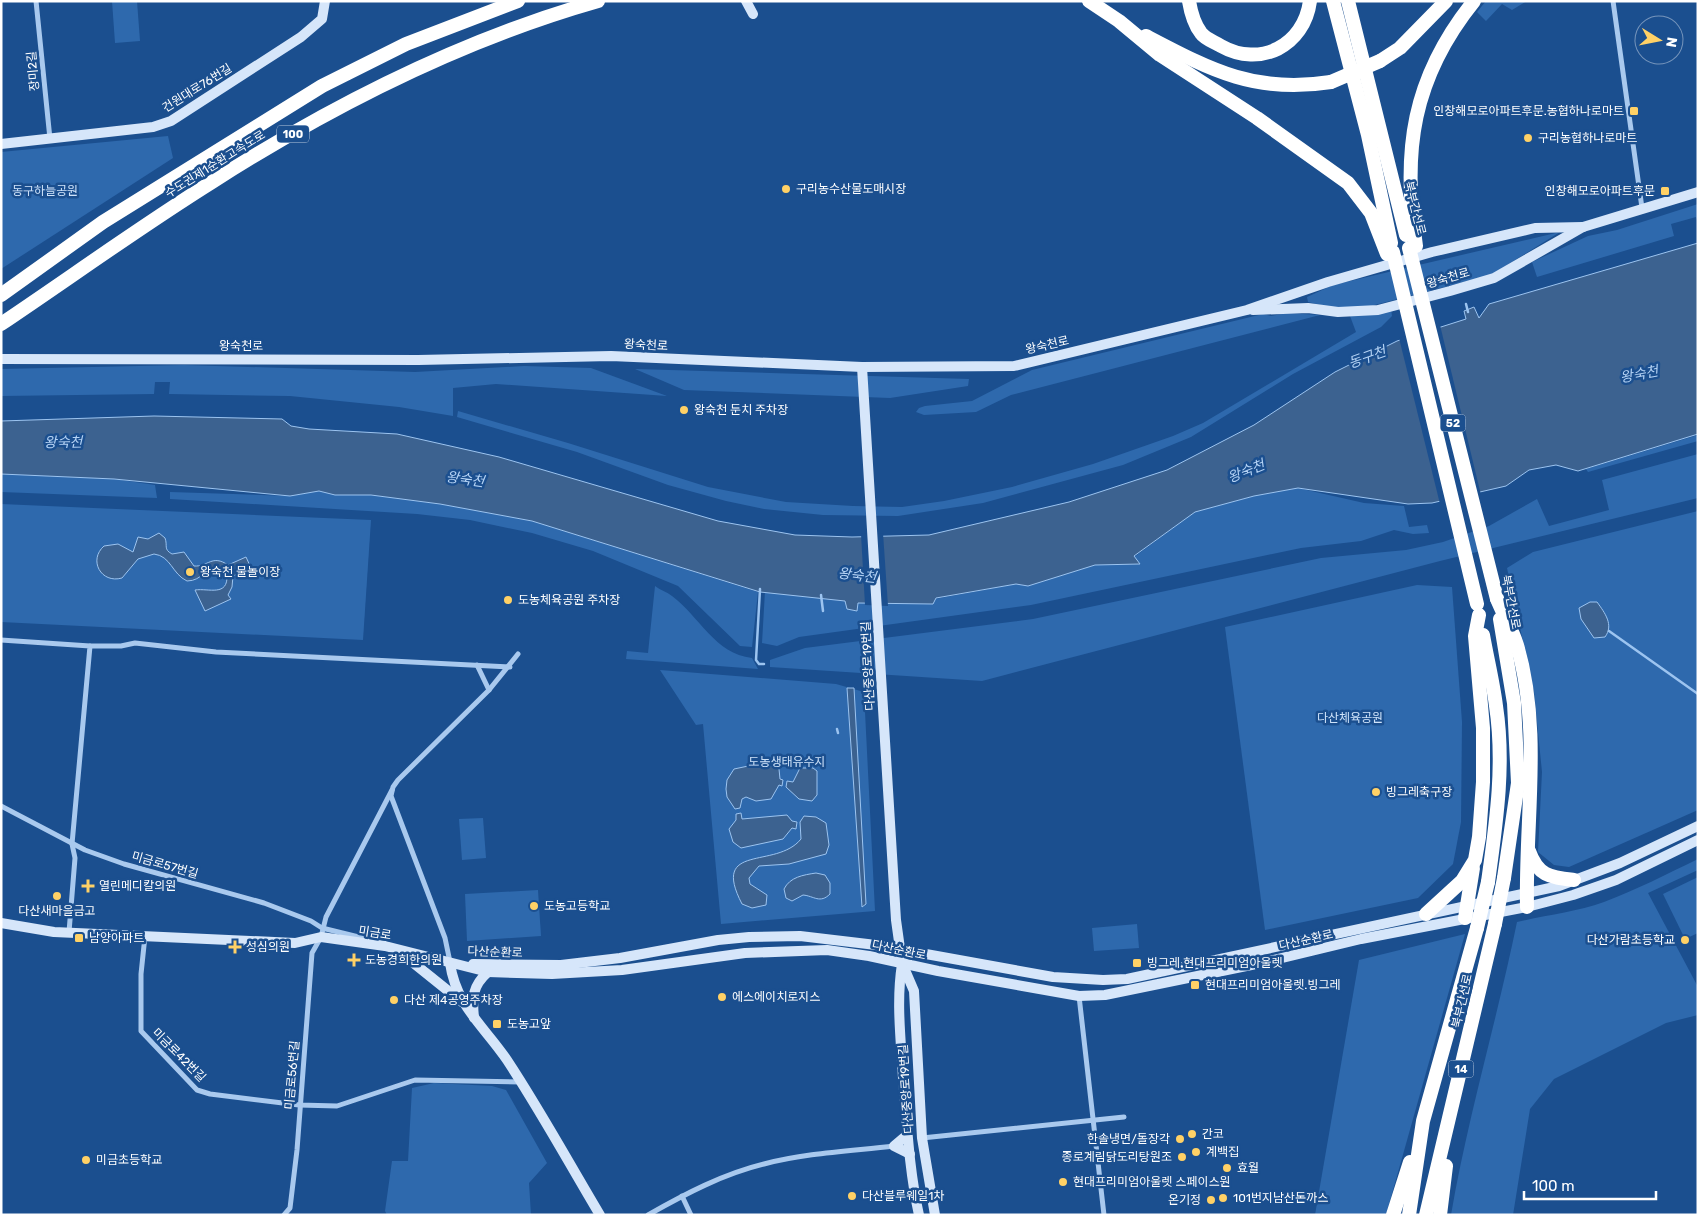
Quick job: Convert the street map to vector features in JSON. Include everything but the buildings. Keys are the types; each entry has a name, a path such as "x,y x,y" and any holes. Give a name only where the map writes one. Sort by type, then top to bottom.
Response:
{"highway":[{"name":"수도권제1순환고속도로","path":"5,292 103,222 322,86 406,44 518,1"},
{"name":"수도권제1순환고속도로","path":"7,320 212,182 330,112 419,67 520,28 598,1"},
{"path":"1089,1 1119,21 1160,55 1257,118 1348,183 1371,213 1390,253"},
{"path":"1189,1 1191,16 1202,35 1228,50 1259,55 1275,51 1290,42 1300,28 1310,1"},
{"name":"북부간선로","path":"1331,1 1368,135 1390,253 1401,283 1478,610 1496,708 1499,770 1497,815 1488,882 1423,1121 1408,1215"},
{"name":"북부간선로","path":"1348,1 1412,247 1418,286 1497,599 1514,703 1518,783 1504,878 1495,924 1426,1215"},
{"path":"1119,21 1216,71 1244,80 1290,86 1331,82 1380,61 1400,48 1446,1"},
{"path":"1412,247 1409,177 1416,116 1431,68 1444,43 1474,1"},
{"path":"1497,599 1516,644 1525,686 1532,754 1527,901"},
{"path":"1466,912 1480,837 1483,782 1483,728 1475,636 1478,610"},
{"path":"1528,849 1534,865 1542,873 1555,878 1574,880"},
{"path":"1426,914 1462,881 1475,860"},
{"path":"1440,1215 1451,1113"},
{"path":"1393,1215 1423,1121"}],"street":[{"name":"장미2길","path":"36,1 50,139"},
{"name":"건원대로76번길","path":"1,144 153,127 171,121 301,37 322,19 325,1"},
{"path":"746,1 753,14 753,1"},
{"path":"1613,1 1642,208"},
{"name":"왕숙천로","path":"1247,310 1308,308 1338,312 1378,310 1494,278 1583,227 1698,192"},
{"name":"왕숙천로","path":"1,360 418,360 611,356 862,372 1014,366 1247,310 1328,282 1432,252 1535,228 1583,227"},
{"name":"다산중앙로19번길","path":"862,372 893,881 902,963 898,990 908,1136 919,1215"},
{"path":"1,640 90,646 121,646 135,643 216,652 510,667"},
{"path":"69,933 75,858 72,844 90,646"},
{"name":"미금로56번길","path":"284,1215 290,1208 297,1150 312,953 398,780 490,690 510,667 518,654"},
{"path":"477,665 490,690"},
{"path":"392,790 391,796 445,938 452,978 462,1002 506,1059 521,1082 600,1215"},
{"name":"미금로57번길","path":"1,806 72,844 124,864 264,903 311,921 322,932"},
{"name":"다산순환로","path":"1527,901 1574,880 1620,863 1698,826"},
{"name":"다산순환로","path":"450,963 488,972 552,974 622,970 745,953 811,949 852,953 1079,996 1105,994 1227,970 1466,912 1573,895 1616,880 1698,840"},
{"name":"다산순환로","path":"450,963 561,965 620,958 718,940 778,936 828,938 1053,977 1104,980 1156,974 1315,937 1426,914 1466,912"},
{"path":"311,921 322,932"},
{"name":"미금로","path":"1,923 37,931 301,943 322,932 450,963"},
{"name":"미금로42번길","path":"145,935 141,974 141,1031 197,1090 299,1105 337,1106 415,1080 521,1082"},
{"path":"396,949 462,1002"},
{"name":"다산중앙로19번길","path":"902,963 914,991 916,1056 922,1138 935,1215"},
{"path":"474,1018 472,997 481,979 488,972"},
{"path":"1079,996 1104,1215"},
{"path":"922,1138 1124,1117"},
{"path":"648,1215 682,1196 764,1164 810,1155 894,1146 908,1136"},
{"path":"894,1146 910,1154"},
{"path":"682,1196 691,1215"}],"green space":[{"path":"112,1 137,1 140,41 115,43"},
{"path":"1486,1 1527,1 1512,10 1502,4 1486,21 1477,12"},
{"name":"동구하늘공원","path":"168,136 173,158 1,269 1,152"},
{"path":"1698,204 1698,223 1696,217 1671,224 1674,236 1537,277 1532,262 1588,236 1617,230"},
{"path":"1560,232 1491,275 1367,307 1333,308 1308,302 1307,297 1333,285"},
{"path":"1391,309 1392,316 1381,327 1293,374 1191,437 1123,465 983,503 898,516 823,515 764,509 726,501 668,485 577,452 457,417 458,411 708,487 786,502 902,507 944,501 1012,487 1093,464 1173,436 1203,423 1356,332 1350,316"},
{"path":"1287,313 1320,315 1011,395 976,412 924,415 916,412 919,408 925,406 972,401 1032,370 1263,314 1271,316"},
{"path":"184,365 415,372 524,366 591,368 667,396 496,384 453,388 453,416 399,407 290,396 169,394 170,382 155,382 154,394 1,396 1,369"},
{"path":"635,369 969,379 968,386 890,398 684,390"},
{"path":"1698,435 1698,441 1588,472 1586,469"},
{"path":"1698,454 1698,498 1440,561 982,681 770,667 770,660 805,648 1033,619 1321,558 1406,550 1443,542 1489,526 1537,499 1549,526 1609,510 1602,480"},
{"path":"1,474 114,479 155,485 157,498 1,492"},
{"path":"1298,488 1364,503 1404,506 1409,527 1427,525 1429,533 1413,534 1394,530 1361,541 1301,548 1031,605 799,637 777,646 762,643 765,591 845,601 857,610 858,603 932,604 935,599 1016,584 1028,586 1095,565 1139,564 1134,557 1195,512 1254,496"},
{"path":"319,491 335,495 371,495 440,504 532,521 758,592 752,647 740,646 678,586 593,551 532,533 470,520 417,514 170,499 170,492 290,496"},
{"path":"1,504 371,520 363,640 1,622"},
{"path":"1698,511 1698,810 1569,867 1554,865 1538,852 1542,772 1534,692 1507,568 1533,552"},
{"name":"다산체육공원","path":"1417,585 1452,587 1462,722 1461,822 1453,864 1418,898 1265,930 1225,627"},
{"path":"655,586 682,604 718,642 739,655 752,658 758,669 626,659 627,651 648,653"},
{"name":"도농생태유수지","path":"660,670 836,684 864,692 875,911 721,924 703,724 696,725"},
{"path":"483,818 486,858 462,860 459,819"},
{"path":"1698,859 1698,870 1648,893 1698,987 1698,1015 1666,1023 1554,1079 1530,1109 1513,1215 1451,1215 1466,1141 1517,922 1572,911 1604,902"},
{"path":"1698,877 1698,933 1685,939 1663,894"},
{"path":"538,890 541,936 467,941 465,894"},
{"path":"1137,924 1139,948 1094,951 1092,928"},
{"path":"1465,934 1386,1215 1315,1215 1359,960"},
{"path":"434,1083 492,1086 506,1090 547,1163 529,1183 531,1215 387,1215 385,1211 392,1161 408,1161 412,1088"}],"water":[{"name":"왕숙천","path":"1698,243 1698,434 1578,471 1556,465 1529,470 1506,486 1432,503 1408,504 1298,488 1254,496 1195,512 1134,556 1140,564 1095,565 1028,586 1016,584 936,598 933,604 858,603 857,611 847,609 845,601 760,592 532,521 440,504 371,495 335,495 319,491 290,496 114,479 1,474 1,421 154,416 282,419 291,426 309,429 397,434 499,457 718,521 795,535 852,537 929,535 1069,502 1167,470 1254,425 1335,372 1397,341 1466,319 1464,311 1474,307 1479,318 1489,304"},
{"name":"왕숙천 물놀이장","path":"159,533 165,538 169,552 172,554 184,552 194,566 214,561 223,562 228,565 246,557 251,568 233,576 232,587 228,595 231,599 205,611 195,590 221,589 226,582 227,575 219,567 210,569 197,579 187,581 164,558 154,554 138,559 122,578 108,577 99,570 97,558 104,546 118,544 133,552 138,537 148,539"},
{"path":"1590,602 1597,602 1607,619 1609,628 1605,637 1594,638 1581,619 1579,608"},
{"path":"847,688 854,688 866,904 862,907"},
{"path":"753,765 771,766 779,769 780,779 783,780 782,786 779,785 771,799 756,801 746,797 742,799 740,808 735,809 727,797 727,780 734,769"},
{"path":"800,768 813,768 817,771 817,795 812,801 799,799 786,787 787,781 793,782"},
{"path":"741,813 742,819 787,815 792,821 797,822 796,829 792,828 783,839 741,848 733,842 729,829 736,820 736,814"},
{"path":"804,816 816,817 826,823 829,845 826,854 789,864 759,866 749,878 750,884 767,895 766,905 752,908 742,904 734,885 734,872 740,864 777,854 790,848 801,839 800,822"},
{"path":"816,873 825,875 830,883 830,894 823,899 803,895 792,901 786,898 784,889 793,879"}],"pier":[{"path":"1440,325 1481,495 1440,504 1399,338"},
{"path":"883,533 888,606 865,605 861,534"}],"waterway":[{"name":"동구천","path":"1466,304 1468,312"},
{"path":"760,589 756,660 759,664 764,664"},
{"path":"821,595 823,611"},
{"path":"1609,631 1698,694"},
{"path":"837,729 838,733"}],"place":[{"name":"인창해모로아파트후문.농협하나로마트","path":"1634,111"},
{"name":"구리농협하나로마트","path":"1528,138"},
{"name":"구리농수산물도매시장","path":"786,189"},
{"name":"인창해모로아파트후문","path":"1665,191"},
{"name":"왕숙천 둔치 주차장","path":"684,410"},
{"name":"왕숙천 물놀이장","path":"190,572"},
{"name":"도농체육공원 주차장","path":"508,600"},
{"name":"빙그레축구장","path":"1376,792"},
{"name":"열린메디칼의원","path":"88,886"},
{"name":"다산새마을금고","path":"57,896"},
{"name":"도농고등학교","path":"534,906"},
{"name":"남양아파트","path":"79,938"},
{"name":"다산가람초등학교","path":"1685,940"},
{"name":"성심의원","path":"235,947"},
{"name":"도농경희한의원","path":"354,960"},
{"name":"빙그레.현대프리미엄아울렛","path":"1137,963"},
{"name":"현대프리미엄아울렛.빙그레","path":"1195,985"},
{"name":"에스에이치로지스","path":"722,997"},
{"name":"다산 제4공영주차장","path":"394,1000"},
{"name":"도농고앞","path":"497,1024"},
{"name":"간코","path":"1192,1134"},
{"name":"한솔냉면/돌장각","path":"1180,1139"},
{"name":"계백집","path":"1196,1152"},
{"name":"종로계림닭도리탕원조","path":"1182,1157"},
{"name":"미금초등학교","path":"86,1160"},
{"name":"효월","path":"1227,1168"},
{"name":"현대프리미엄아울렛 스페이스원","path":"1063,1182"},
{"name":"다산블루웨일1차","path":"852,1196"},
{"name":"101번지남산돈까스","path":"1223,1198"},
{"name":"온기정","path":"1211,1200"}]}
